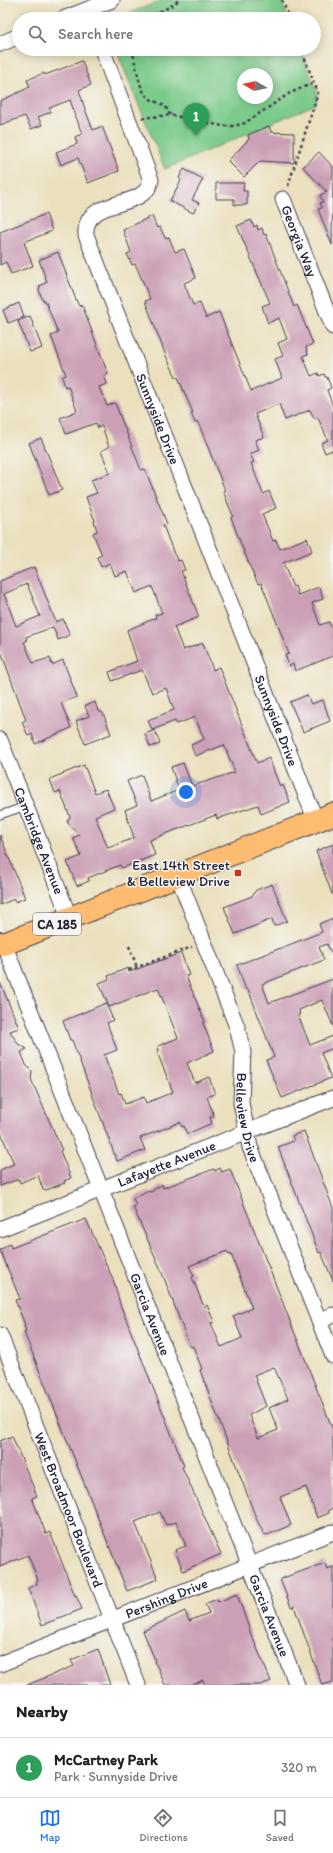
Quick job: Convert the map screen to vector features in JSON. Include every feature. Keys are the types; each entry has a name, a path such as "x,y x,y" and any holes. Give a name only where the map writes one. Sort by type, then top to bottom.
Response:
{"main road":[{"name":"CA 185","path":"2,946 325,818"}],"street":[{"path":"92,12 112,0"},
{"path":"0,44 12,39"},
{"name":"Sunnyside Drive","path":"105,56 150,174 150,185 144,194 94,213 87,223 86,235 325,818"},
{"name":"Georgia Way","path":"283,199 333,327"},
{"name":"Cambridge Avenue","path":"0,740 70,919"},
{"name":"Belleview Drive","path":"178,876 237,1027 243,1052 242,1103 250,1147 326,1318 333,1356"},
{"name":"Garcia Avenue","path":"2,946 102,1188 297,1685"},
{"name":"Lafayette Avenue","path":"0,1229 102,1188 248,1133 333,1098"},
{"name":"West Broadmoor Boulevard","path":"0,1335 138,1685"},
{"name":"Pershing Drive","path":"0,1664 333,1532"}],"lane":[{"path":"0,816 26,806"}],"path":[{"path":"159,12 179,0"},
{"path":"282,0 287,12"},
{"path":"134,56 141,89 150,99 162,103 170,115"},
{"path":"283,199 318,93 304,56"},
{"path":"129,121 147,117 170,115 216,125 234,126 245,124 290,93 314,82"},
{"path":"129,970 204,943"},
{"path":"129,946 137,967"}],"green space":[{"path":"164,0 281,0 285,12 132,12"},
{"path":"119,56 303,56 317,92 316,104 165,169"}],"building":[{"path":"82,61 91,85 79,90 85,109 93,130 102,126 119,171 88,183 78,158 61,165 56,152 77,144 75,137 82,134 70,100 49,108 51,112 38,117 42,125 31,129 25,116 0,125 0,101 30,87 27,80"},
{"path":"269,126 271,132 294,133 294,163 260,161 244,177 228,161 249,139 248,135"},
{"path":"319,152 333,167 332,245 318,209 322,208 320,203 323,202 320,195 327,192 303,167"},
{"path":"184,169 203,179 192,200 199,203 193,213 170,201 181,180 179,178"},
{"path":"216,183 244,183 243,191 247,191 247,205 234,205 234,199 216,199"},
{"path":"46,214 52,231 24,242 33,266 11,274 6,262 0,265 0,232"},
{"path":"152,216 157,228 160,227 165,238 169,237 175,252 184,249 196,278 184,283 193,305 200,303 206,318 219,312 251,391 282,378 275,359 283,356 278,343 287,339 279,318 268,323 262,306 270,303 237,226 251,220 254,227 257,225 258,230 262,228 264,235 266,234 294,307 297,305 313,344 306,347 308,354 303,356 311,376 318,373 319,376 324,374 325,377 327,377 331,388 327,390 333,406 333,453 332,450 325,453 321,443 328,440 318,418 314,418 310,410 285,420 279,404 255,414 264,437 255,440 259,450 250,454 254,462 251,463 263,494 269,491 276,508 262,514 273,541 276,540 280,549 307,538 312,551 283,563 298,595 319,587 323,599 312,603 320,625 329,622 333,631 333,656 295,671 293,664 289,666 285,655 289,654 264,590 261,583 258,584 237,534 231,517 233,516 223,491 225,490 198,422 195,423 191,413 193,413 178,377 176,377 166,356 145,301 150,299 135,264 132,265 127,254 131,252 123,230"},
{"path":"58,252 76,300 79,306 82,305 108,374 104,376 107,384 99,387 107,406 115,403 141,470 145,469 167,524 163,525 174,554 178,561 181,560 185,570 181,571 199,617 174,627 183,650 203,643 213,670 219,667 257,763 269,758 280,787 283,785 290,802 261,814 258,805 217,819 216,815 150,840 155,855 122,868 120,865 88,878 89,881 77,886 67,862 81,856 73,838 79,835 67,822 70,817 60,791 55,793 50,779 84,765 95,793 106,789 114,808 95,816 108,848 134,838 125,810 137,805 127,781 142,775 151,801 179,790 171,767 183,763 192,786 235,772 224,745 195,756 191,745 204,739 195,717 177,724 175,721 152,730 148,720 174,710 166,688 152,693 142,670 112,681 109,672 137,661 127,630 156,618 155,615 162,613 152,586 136,593 127,571 115,576 110,563 101,567 97,557 102,555 93,533 97,531 86,497 97,493 91,480 110,473 101,451 109,447 102,426 98,428 96,423 66,434 60,418 77,411 68,386 65,387 62,377 66,375 51,336 58,333 45,300 43,301 39,290 40,286 47,282 39,260"},
{"path":"19,303 24,317 8,323 3,310"},
{"path":"30,316 42,348 30,352 18,321"},
{"path":"41,438 62,490 49,495 29,443"},
{"path":"34,567 56,622 63,619 70,635 58,640 53,627 26,637 27,641 24,642 33,663 50,658 52,665 63,660 77,697 61,703 71,728 35,744 32,734 28,736 22,722 26,720 0,649 0,581","holes":["27,584 40,616 16,626 4,594"]},
{"path":"307,695 311,704 323,700 330,721 303,732 290,702"},
{"path":"95,702 98,711 103,713 111,734 85,744 76,721 89,716 85,706"},
{"path":"155,730 160,744 150,747 145,734"},
{"path":"0,835 25,898 15,902 14,899 0,905"},
{"path":"333,844 333,894 332,894 316,851"},
{"path":"272,884 287,921 274,926 272,919 235,934 224,907 252,896 256,890"},
{"path":"333,918 333,957 327,944 319,947 324,960 262,984 269,1003 333,979 333,1026 322,1000 299,1010 300,1014 298,1015 310,1045 333,1036 333,1048 321,1053 331,1078 282,1098 266,1060 274,1057 248,989 246,990 237,965 322,932 319,924"},
{"path":"181,953 189,975 186,976 205,1022 203,1023 214,1051 187,1063 195,1083 209,1077 215,1094 207,1097 214,1116 210,1117 212,1123 187,1134 184,1126 182,1127 180,1122 140,1138 145,1150 117,1161 72,1040 70,1040 63,1021 106,1003 113,1020 107,1023 117,1050 104,1055 119,1094 121,1093 125,1104 144,1097 146,1103 173,1092 157,1052 159,1051 158,1046 178,1038 158,988 109,1007 99,983 109,979 108,976 128,968 129,972"},
{"path":"0,982 19,1028 10,1031 18,1044 27,1049 21,1052 26,1065 32,1071 31,1079 62,1150 60,1151 71,1178 64,1181 65,1183 46,1190 43,1190 38,1175 20,1183 19,1179 0,1186 0,1170 14,1164 0,1131"},
{"path":"304,1131 333,1208 333,1281 321,1252 319,1253 278,1147 294,1141 292,1136"},
{"path":"220,1168 222,1172 230,1169 333,1430 333,1508 328,1510 329,1513 317,1518 306,1487 280,1497 291,1525 267,1535 264,1534 256,1518 200,1370 202,1369 193,1346 190,1347 161,1270 133,1207 136,1206 133,1198 147,1191 151,1192 162,1184 163,1188 214,1169 215,1171","holes":["227,1251 229,1255 231,1254 252,1308 233,1316 242,1338 221,1347 211,1323 214,1322 207,1305 204,1307 192,1277 194,1276 189,1266","274,1367 288,1399 269,1408 278,1430 258,1438 249,1415 266,1406 254,1375"]},
{"path":"86,1219 114,1282 120,1304 184,1466 182,1467 221,1554 183,1571 175,1550 186,1546 176,1522 166,1525 160,1512 135,1522 158,1579 127,1591 24,1332 26,1331 25,1325 15,1300 20,1299 0,1250 10,1244 11,1248"},
{"path":"12,1436 37,1496 32,1498 46,1534 50,1532 75,1596 76,1595 82,1609 42,1625 28,1588 37,1584 36,1581 38,1580 28,1555 0,1567 0,1441"},
{"path":"325,1563 327,1569 333,1567 333,1682 322,1685 294,1606 291,1607 280,1579"},
{"path":"237,1594 251,1634 271,1681 260,1685 205,1685 203,1680 192,1685 165,1685 154,1662 155,1660 143,1631 185,1611 189,1621 209,1613 205,1604 217,1599 218,1602"},
{"path":"98,1649 110,1685 27,1685 74,1666 71,1660"}],"place":[{"name":"McCartney Park","path":"196,136"},
{"name":"East 14th Street & Belleview Drive","path":"238,873"}]}
